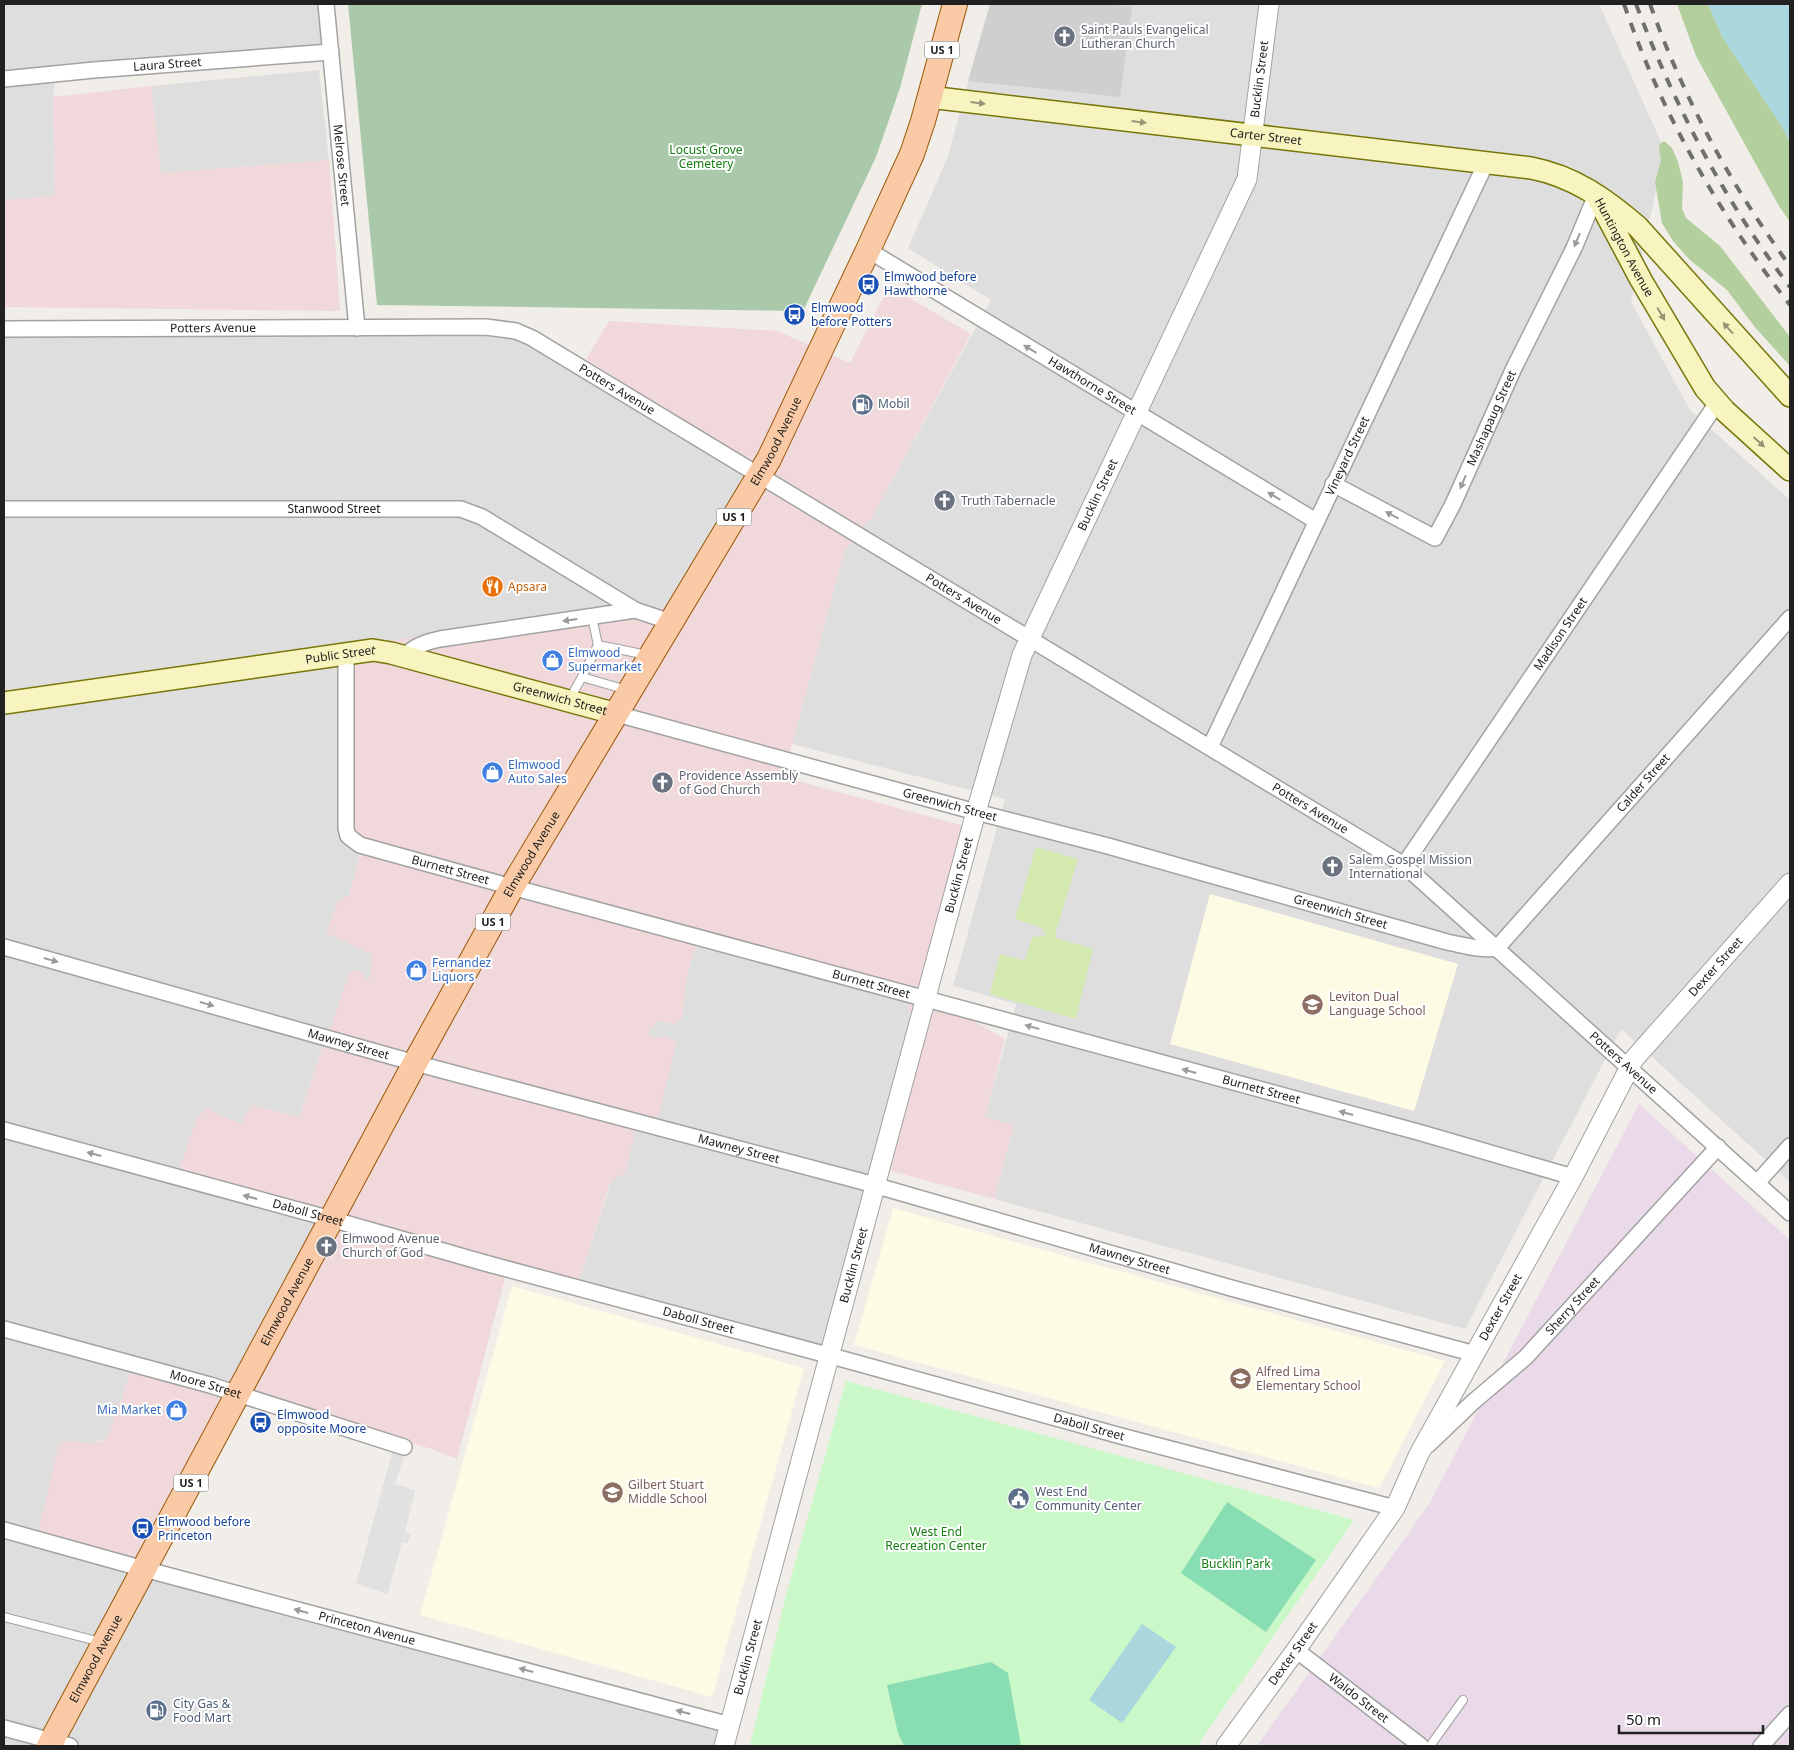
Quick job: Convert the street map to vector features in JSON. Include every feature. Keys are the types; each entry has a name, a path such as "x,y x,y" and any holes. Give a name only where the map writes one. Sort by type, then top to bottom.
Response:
{"main road":[{"name":"Elmwood Avenue","path":"57,1745 105,1643 144,1569 415,1063 512,887 774,449 912,154 930,97 955,4"},
{"name":"Carter Street","path":"930,97 1531,168 1572,180 1596,195"},
{"name":"Huntington Avenue","path":"1596,195 1628,218 1648,237 1790,396"},
{"name":"Huntington Avenue","path":"1596,195 1641,280 1705,388 1717,403 1790,470"},
{"name":"Public Street","path":"4,703 346,653 379,651 404,657"},
{"name":"Greenwich Street","path":"404,657 617,714"}],"street":[{"name":"Melrose Street","path":"326,4 358,328"},
{"name":"Bucklin Street","path":"724,1746 976,812 1022,655 1243,188 1249,170 1269,4"},
{"name":"Laura Street","path":"4,79 94,70 331,52"},
{"name":"Vineyard Street","path":"1210,747 1486,163"},
{"name":"Mashapaug Street","path":"1333,484 1435,538 1456,498 1514,368 1574,248 1596,195"},
{"name":"Hawthorne Street","path":"868,250 1316,521"},
{"name":"Potters Avenue","path":"4,329 486,327 516,331 541,343 1404,865 1790,1213"},
{"name":"Madison Street","path":"1404,865 1717,403"},
{"name":"Stanwood Street","path":"4,509 461,509 482,517 636,610"},
{"path":"404,657 419,645 440,639 636,610 671,622"},
{"name":"Calder Street","path":"1497,948 1790,618"},
{"name":"Burnett Street","path":"346,653 346,828 348,836 360,845 1393,1125 1573,1177"},
{"name":"Greenwich Street","path":"617,714 1108,846 1447,942 1482,948 1497,948"},
{"name":"Dexter Street","path":"1226,1746 1395,1508 1419,1454 1573,1177 1636,1056 1790,883"},
{"name":"Mawney Street","path":"4,947 415,1063 875,1185 1221,1285 1475,1354"},
{"name":"Daboll Street","path":"4,1130 1121,1436 1395,1508"},
{"path":"1757,1183 1790,1146"},
{"name":"Sherry Street","path":"1419,1454 1473,1402 1526,1357 1718,1147"},
{"name":"Moore Street","path":"4,1328 200,1382 404,1447"},
{"name":"Princeton Avenue","path":"5,1534 144,1569 730,1725"},
{"name":"Waldo Street","path":"1296,1650 1420,1746"},
{"path":"1761,1746 1785,1731 1790,1714"},
{"path":"4,1728 57,1745"}],"lane":[{"path":"568,701 598,645 592,617"},
{"path":"598,645 651,656"},
{"path":"582,677 630,691"},
{"path":"4,1617 105,1643"},
{"path":"1430,1746 1463,1700"}],"shaded area":[{"path":"4,4 327,4 330,54 56,78 53,97 55,196 4,200"},
{"path":"990,4 1599,4 1665,151 1631,302 1690,410 1790,500 1790,1182 1621,1029 1465,1329 994,1199 1014,1126 985,1117 1016,1004 953,986 1005,799 792,744 845,549 872,517 991,300 908,248 947,159"},
{"path":"990,4 1107,4 1132,7 1120,97 968,81"},
{"path":"319,70 329,160 161,173 151,86"},
{"path":"151,86 161,173 329,160 340,311 4,307 4,200 55,196 53,97"},
{"path":"889,286 971,334 872,517 845,549 783,777 964,826 919,990 1005,1039 985,1117 1014,1125 994,1199 877,1167 915,1037 903,986 702,932 688,970 682,1018 674,1024 658,1021 647,1034 656,1038 665,1036 677,1042 658,1117 639,1116 625,1173 610,1182 579,1281 509,1263 457,1459 432,1449 327,1419 236,1387 137,1559 43,1533 39,1529 59,1443 72,1441 93,1444 107,1439 136,1358 237,1385 330,1217 182,1173 179,1169 196,1121 206,1108 241,1124 251,1105 299,1117 350,971 360,971 365,980 370,978 372,954 326,933 338,901 349,895 364,841 349,826 340,649 617,605 671,608 752,465 586,359 609,321 777,331 850,363"},
{"path":"4,320 367,321 513,325 540,332 753,465 671,608 364,840 349,895 372,955 370,978 365,980 328,1031 299,1117 251,1105 324,1212 237,1386 136,1358 107,1439 93,1444 72,1441 43,1533 728,1722 722,1746 84,1746 49,1737 43,1746 4,1746"},
{"name":"Leviton Dual Language School","path":"1210,894 1458,964 1414,1111 1170,1044"},
{"path":"702,932 903,986 915,1037 829,1349 579,1281 611,1182 639,1116 658,1117 656,1039 647,1034 658,1021 674,1024 682,1018 688,970"},
{"path":"1639,1104 1790,1240 1790,1706 1778,1722 1790,1732 1790,1746 1257,1746 1429,1504"},
{"name":"Alfred Lima Elementary School","path":"893,1208 1445,1361 1379,1488 854,1345"},
{"name":"Gilbert Stuart Middle School","path":"512,1286 804,1368 712,1697 420,1615"},
{"path":"392,1453 404,1456 395,1484 415,1490 405,1532 411,1534 408,1543 402,1542 388,1594 356,1584"}],"green space":[{"name":"Locust Grove Cemetery","path":"348,4 922,4 900,88 876,157 803,311 377,305"},
{"path":"1677,4 1708,4 1723,38 1781,125 1790,142 1790,222 1779,206 1696,56"},
{"path":"1664,141 1672,148 1678,162 1683,182 1682,209 1686,218 1720,246 1790,337 1790,366 1754,326 1727,290 1690,260 1673,241 1662,223 1655,182 1661,160 1659,145"},
{"path":"1036,847 1078,859 1056,931 1056,938 1093,949 1076,1019 990,994 1000,954 1025,961 1032,937 1047,935 1042,930 1043,928 1015,919"},
{"path":"846,1381 1354,1520 1197,1746 750,1746 786,1595"},
{"name":"Bucklin Park","path":"1227,1502 1316,1560 1266,1632 1181,1573"},
{"path":"991,1662 1008,1673 1021,1746 904,1746 898,1733 887,1685"}],"water":[{"path":"1708,4 1790,4 1790,142 1781,125 1723,38"},
{"path":"1142,1624 1176,1647 1122,1723 1089,1700"}],"railway":[{"path":"1624,4 1656,84 1694,161 1739,235 1790,305"},
{"path":"1636,4 1667,79 1702,151 1743,220 1790,287"},
{"path":"1650,4 1663,39 1710,140 1768,236 1790,266"}],"place":[{"name":"Saint Pauls Evangelical Lutheran Church","path":"1065,37"},
{"name":"Elmwood before Hawthorne","path":"868,284"},
{"name":"Elmwood before Potters","path":"795,315"},
{"name":"Mobil","path":"862,404"},
{"name":"Truth Tabernacle","path":"945,501"},
{"name":"Apsara","path":"492,587"},
{"name":"Elmwood Supermarket","path":"552,660"},
{"name":"Elmwood Auto Sales","path":"492,772"},
{"name":"Providence Assembly of God Church","path":"663,783"},
{"name":"Salem Gospel Mission International","path":"1333,867"},
{"name":"Fernandez Liquors","path":"416,970"},
{"name":"Leviton Dual Language School","path":"1313,1004"},
{"name":"Elmwood Avenue Church of God","path":"326,1246"},
{"name":"Alfred Lima Elementary School","path":"1240,1379"},
{"name":"Mia Market","path":"177,1410"},
{"name":"Elmwood opposite Moore","path":"261,1422"},
{"name":"Gilbert Stuart Middle School","path":"612,1492"},
{"name":"West End Community Center","path":"1019,1499"},
{"name":"Elmwood before Princeton","path":"142,1529"},
{"name":"City Gas & Food Mart","path":"157,1711"}],"park label":[{"name":"West End Recreation Center","path":"936,1539"}]}
